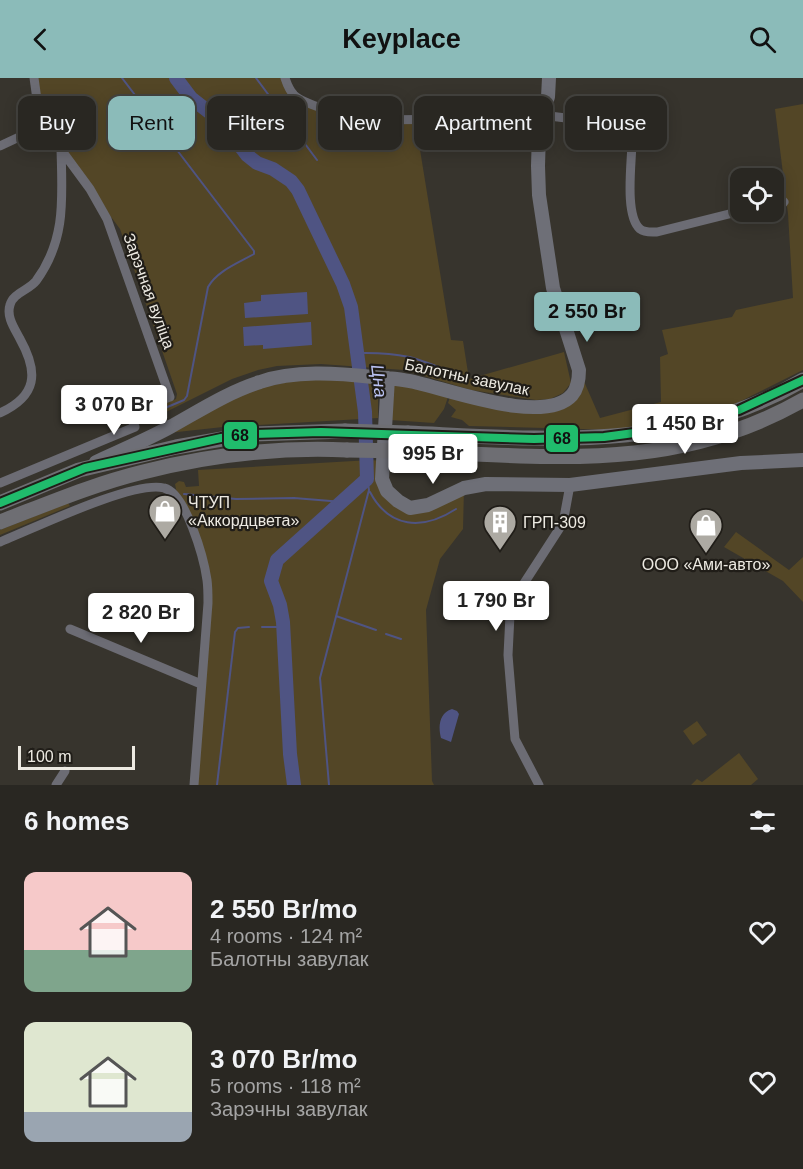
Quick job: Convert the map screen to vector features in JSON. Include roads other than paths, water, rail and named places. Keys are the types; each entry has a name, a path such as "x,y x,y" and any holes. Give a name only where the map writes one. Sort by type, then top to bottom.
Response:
{"highway":[{"path":"0,503 79,470 221,438 251,434 345,431 592,439 637,435 714,418 743,408 803,380"},
{"path":"0,522 116,479 214,457 324,449 570,457 632,454 666,450 730,433 761,422 803,400"}],"main road":[{"name":"Балотны завулак","path":"548,96 549,78"},
{"name":"Балотны завулак","path":"79,470 259,382 292,376 345,375 388,378 418,382 508,405 537,408 558,405 572,395 576,389 579,370 553,288 541,211 539,150"},
{"path":"388,378 382,479 387,491 410,508 428,505 464,488 486,484 570,485 741,463 803,460"}],"street":[{"path":"34,78 37,96"},
{"path":"285,78 293,95 356,118 414,119"},
{"path":"553,116 624,125 632,141 630,199 636,224 641,230 657,232 730,214"},
{"path":"0,146 18,138"},
{"path":"0,413 11,408 25,396 33,380 29,359 11,321 9,308 14,297 30,288 35,282 58,237 61,216 61,150"},
{"name":"Зарэчная вуліца","path":"0,483 135,428 129,412 170,397 107,219 90,189 62,150"},
{"path":"539,785 515,739 508,655 510,615 512,603 563,523 570,485"},
{"path":"0,542 101,501 149,487 164,488 171,491 178,499 186,514 203,561 208,582 194,785"},
{"path":"70,629 201,684"},
{"path":"56,785 65,771"}],"water":[{"path":"307,292 308,314 245,318 244,303 261,301 261,295"},
{"path":"311,322 312,345 263,349 263,345 244,346 243,327"},
{"path":"452,709 459,714 451,742 441,738 440,725 444,714"}],"waterway":[{"path":"122,78 254,251 254,254 222,272 208,287 187,396 184,400 146,416"},
{"name":"Цна","path":"176,78 191,98 222,122 247,155 257,163 273,169 291,181 298,190 343,284 351,307 365,412 367,479 277,560 271,581 280,605 283,622 290,754 294,785"},
{"path":"256,78 317,160"},
{"path":"357,353 385,353 408,357 455,374"},
{"path":"329,785 320,678 369,490 367,479"},
{"path":"370,492 387,513 407,522 431,521 456,509"},
{"path":"184,494 236,499 294,498 343,502"},
{"path":"336,616 376,630"},
{"path":"217,785 235,632 238,628 249,627"},
{"path":"262,627 284,627"},
{"path":"386,634 401,639"}],"place":[{"name":"ЧТУП «Аккордцвета»","path":"165,540"},
{"name":"ГРП-309","path":"500,551"},
{"name":"ООО «Ами-авто»","path":"706,554"}]}
